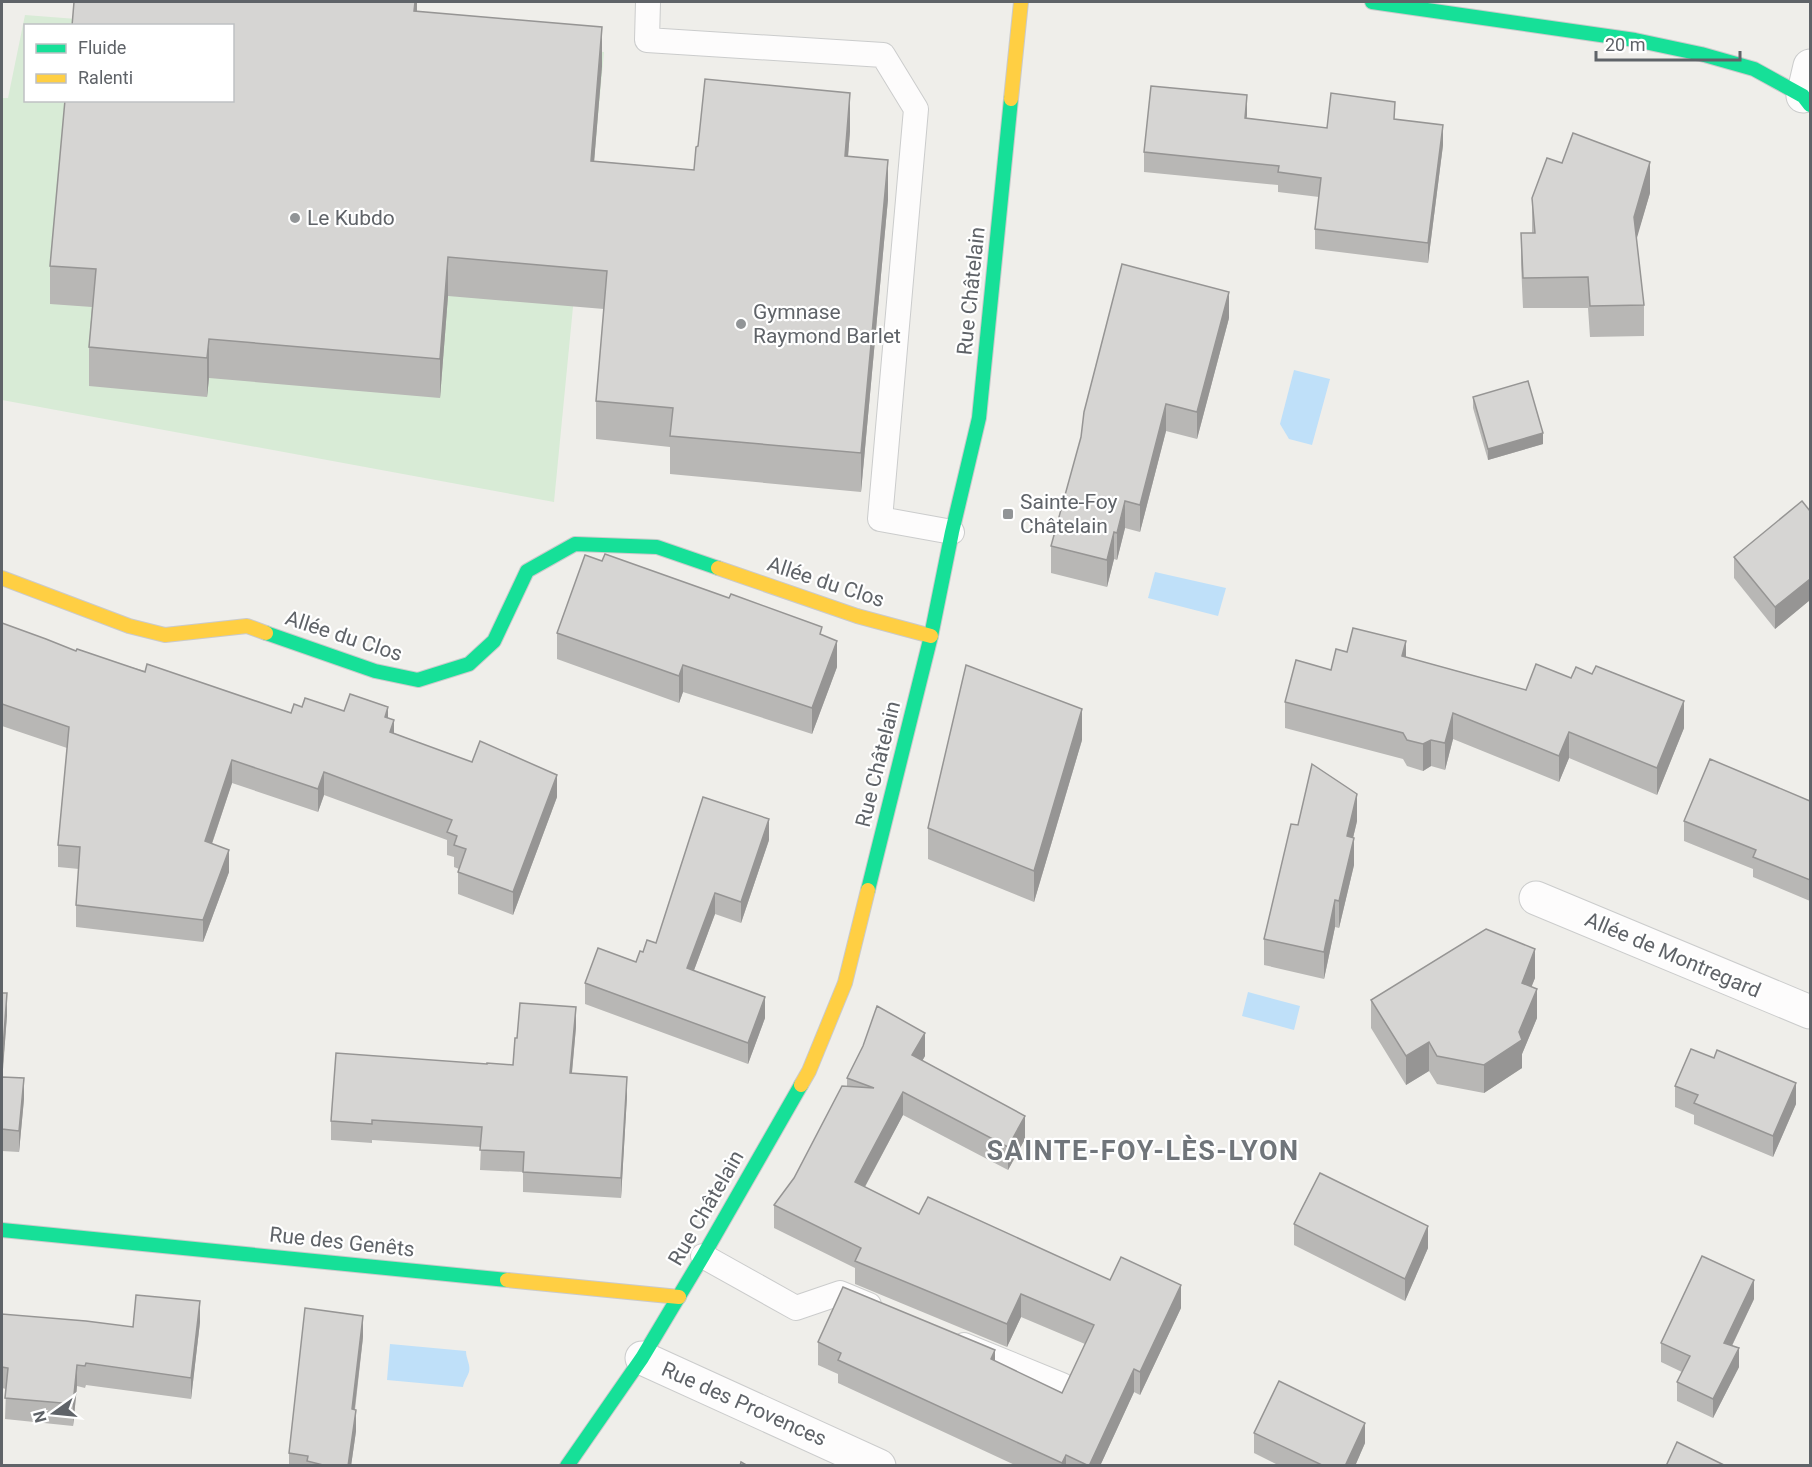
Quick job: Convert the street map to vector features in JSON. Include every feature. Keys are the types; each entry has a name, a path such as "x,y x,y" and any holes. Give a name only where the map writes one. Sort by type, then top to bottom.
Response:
{"street":[{"name":"Rue Châtelain","path":"567,1466 642,1358 703,1256 809,1071 845,983 931,636 952,532 979,418 1021,2"},
{"path":"1372,2 1635,39 1754,69 1808,89"},
{"name":"Allée du Clos","path":"2,578 129,626 165,634 247,626 375,671 418,680 469,664 494,641 527,570 575,544 657,547 857,616 931,636"},
{"name":"Allée de Montregard","path":"1536,898 1810,1012"},
{"name":"Rue des Genêts","path":"2,1230 679,1297"},
{"name":"Rue des Provences","path":"642,1358 879,1466"}],"lane":[{"path":"648,2 647,40 883,55 916,109 880,519 952,532"},
{"path":"703,1256 796,1308 840,1293 892,1315"},
{"path":"945,1337 1062,1385"}],"green space":[{"name":"Le Kubdo","path":"25,15 141,24 24,24 24,102 234,102 234,99 416,37 604,52 594,160 573,307 554,502 2,400 2,98 8,98"}],"water":[{"path":"1294,370 1330,379 1312,445 1289,439 1280,424"},
{"path":"1155,572 1226,588 1218,616 1148,598"},
{"path":"1248,992 1300,1006 1294,1030 1242,1016"},
{"path":"390,1344 466,1351 469,1372 463,1387 387,1380"}],"building":[{"path":"74,2 415,2 414,11 602,27 591,161 694,170 705,79 850,93 845,156 888,160 861,453 670,436 673,408 596,401 607,271 448,257 440,359 209,339 207,358 89,347 96,269 50,266 65,102 234,102 234,24 72,24"},
{"path":"1151,86 1247,95 1245,118 1327,128 1331,93 1395,102 1394,119 1443,125 1428,243 1315,229 1321,178 1278,172 1279,166 1144,152"},
{"path":"1573,133 1650,162 1634,217 1644,305 1590,306 1588,277 1523,278 1521,233 1535,233 1532,198 1547,158 1562,163"},
{"path":"1122,264 1229,292 1197,412 1166,404 1140,505 1125,501 1107,560 1051,546 1081,437 1084,412"},
{"path":"1528,381 1543,433 1488,449 1473,397"},
{"path":"1802,501 1810,511 1810,579 1775,607 1734,557"},
{"path":"605,554 729,598 731,594 822,627 820,634 837,641 812,708 683,665 679,676 557,633 585,555 602,561"},
{"path":"2,623 76,651 77,649 145,672 147,664 291,713 294,704 302,707 305,698 344,711 350,694 388,707 385,717 394,720 390,732 472,762 480,741 557,775 513,892 458,872 466,849 454,845 457,836 447,832 452,820 324,772 318,789 232,760 205,841 229,850 203,920 76,905 80,847 58,845 69,727 2,704"},
{"path":"1353,628 1406,641 1402,656 1526,690 1536,664 1571,678 1576,667 1592,674 1596,666 1684,701 1657,768 1569,732 1559,756 1453,713 1445,743 1431,740 1423,744 1407,740 1403,733 1285,702 1296,660 1331,670 1336,649 1347,652"},
{"path":"966,665 1082,709 1034,871 928,828"},
{"path":"1710,759 1810,801 1810,880 1753,857 1756,850 1684,821"},
{"path":"1312,764 1357,794 1347,836 1354,838 1339,901 1335,900 1324,952 1264,939 1291,824 1298,825"},
{"path":"703,797 769,819 741,902 715,893 687,968 765,997 748,1043 585,983 598,948 636,962 647,940 656,943"},
{"path":"1486,929 1535,949 1522,983 1537,989 1519,1032 1522,1040 1484,1065 1437,1056 1429,1042 1406,1056 1371,1000"},
{"path":"2,993 7,993 2,1062"},
{"path":"520,1003 576,1007 570,1073 627,1077 621,1178 523,1172 524,1152 480,1150 482,1127 372,1120 372,1124 331,1121 336,1053 513,1065"},
{"path":"877,1006 925,1033 912,1055 1025,1116 1008,1147 903,1092 855,1182 919,1214 928,1197 1110,1280 1121,1257 1181,1285 1140,1372 1134,1369 1089,1466 1066,1455 1062,1463 838,1360 841,1353 818,1342 843,1287 995,1350 991,1359 1062,1393 1094,1325 1021,1294 1007,1324 855,1261 861,1248 774,1205 794,1178 842,1086 874,1088 847,1078 863,1046"},
{"path":"1691,1049 1714,1058 1717,1050 1796,1083 1773,1136 1694,1103 1698,1095 1675,1086"},
{"path":"2,1077 24,1078 19,1131 2,1129"},
{"path":"1320,1173 1428,1226 1405,1279 1294,1224"},
{"path":"1702,1256 1754,1280 1724,1343 1739,1348 1713,1399 1677,1382 1690,1356 1661,1343"},
{"path":"136,1295 200,1301 191,1378 86,1363 85,1366 77,1365 73,1404 5,1398 8,1368 2,1367 2,1314 133,1327"},
{"path":"305,1308 363,1316 352,1409 356,1410 348,1466 327,1466 307,1461 308,1456 289,1453"},
{"path":"1279,1381 1365,1423 1345,1466 1324,1466 1254,1433"},
{"path":"1677,1442 1726,1466 1666,1466"}],"traffic: fast":[{"path":"1372,2 1635,40 1701,54 1754,69 1803,96 1810,105"},
{"path":"868,890 931,636 952,532 979,418 1011,99"},
{"path":"266,633 375,671 418,680 469,664 494,641 527,571 575,544 657,547 718,568"},
{"path":"567,1466 642,1358 801,1085"},
{"path":"2,1230 507,1280"}],"traffic: slow":[{"path":"1011,99 1021,2"},
{"path":"718,568 857,616 931,636"},
{"path":"2,578 129,626 165,635 247,626 266,633"},
{"path":"801,1085 809,1071 845,983 868,890"},
{"path":"507,1280 679,1297"}],"place":[{"name":"Le Kubdo","path":"295,218"},
{"name":"Gymnase Raymond Barlet","path":"741,324"},
{"name":"Sainte-Foy Châtelain","path":"1008,514"}],"district":[{"name":"SAINTE-FOY-LÈS-LYON","path":"1143,1151"}]}
